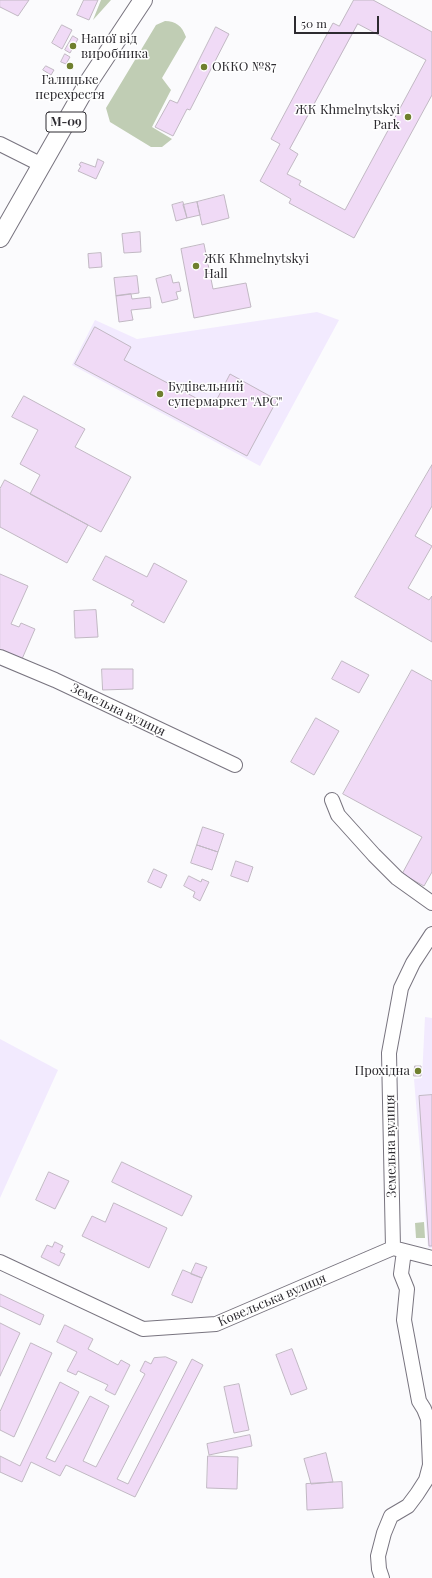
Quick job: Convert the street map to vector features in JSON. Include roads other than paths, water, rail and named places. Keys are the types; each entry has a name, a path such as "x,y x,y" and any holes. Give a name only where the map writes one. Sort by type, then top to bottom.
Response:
{"main road":[{"name":"М-09","path":"0,238 90,80 143,0"}],"street":[{"path":"0,144 42,165"},
{"name":"Земельна вулиця","path":"0,657 55,680 235,765"},
{"path":"332,800 338,815 374,855 397,878 432,903"},
{"name":"Земельна вулиця","path":"382,1578 379,1569 378,1556 384,1532 391,1516 408,1506 417,1494 426,1480 430,1465 428,1418 418,1401 404,1320 407,1289 401,1274 399,1250 389,1053 401,988 413,963 432,934"},
{"path":"399,1250 432,1258"},
{"name":"Ковельська вулиця","path":"0,1262 143,1329 216,1324 399,1250"}],"place":[{"name":"Напої від виробника","path":"73,46"},
{"name":"Галицьке перехрестя","path":"70,66"},
{"name":"ОККО №87","path":"204,67"},
{"name":"ЖК Khmelnytskyi Park","path":"408,117"},
{"name":"ЖК Khmelnytskyi Hall","path":"196,266"},
{"name":"Будівельний супермаркет \"АРС\"","path":"160,394"},
{"name":"Прохідна","path":"418,1071"}]}
